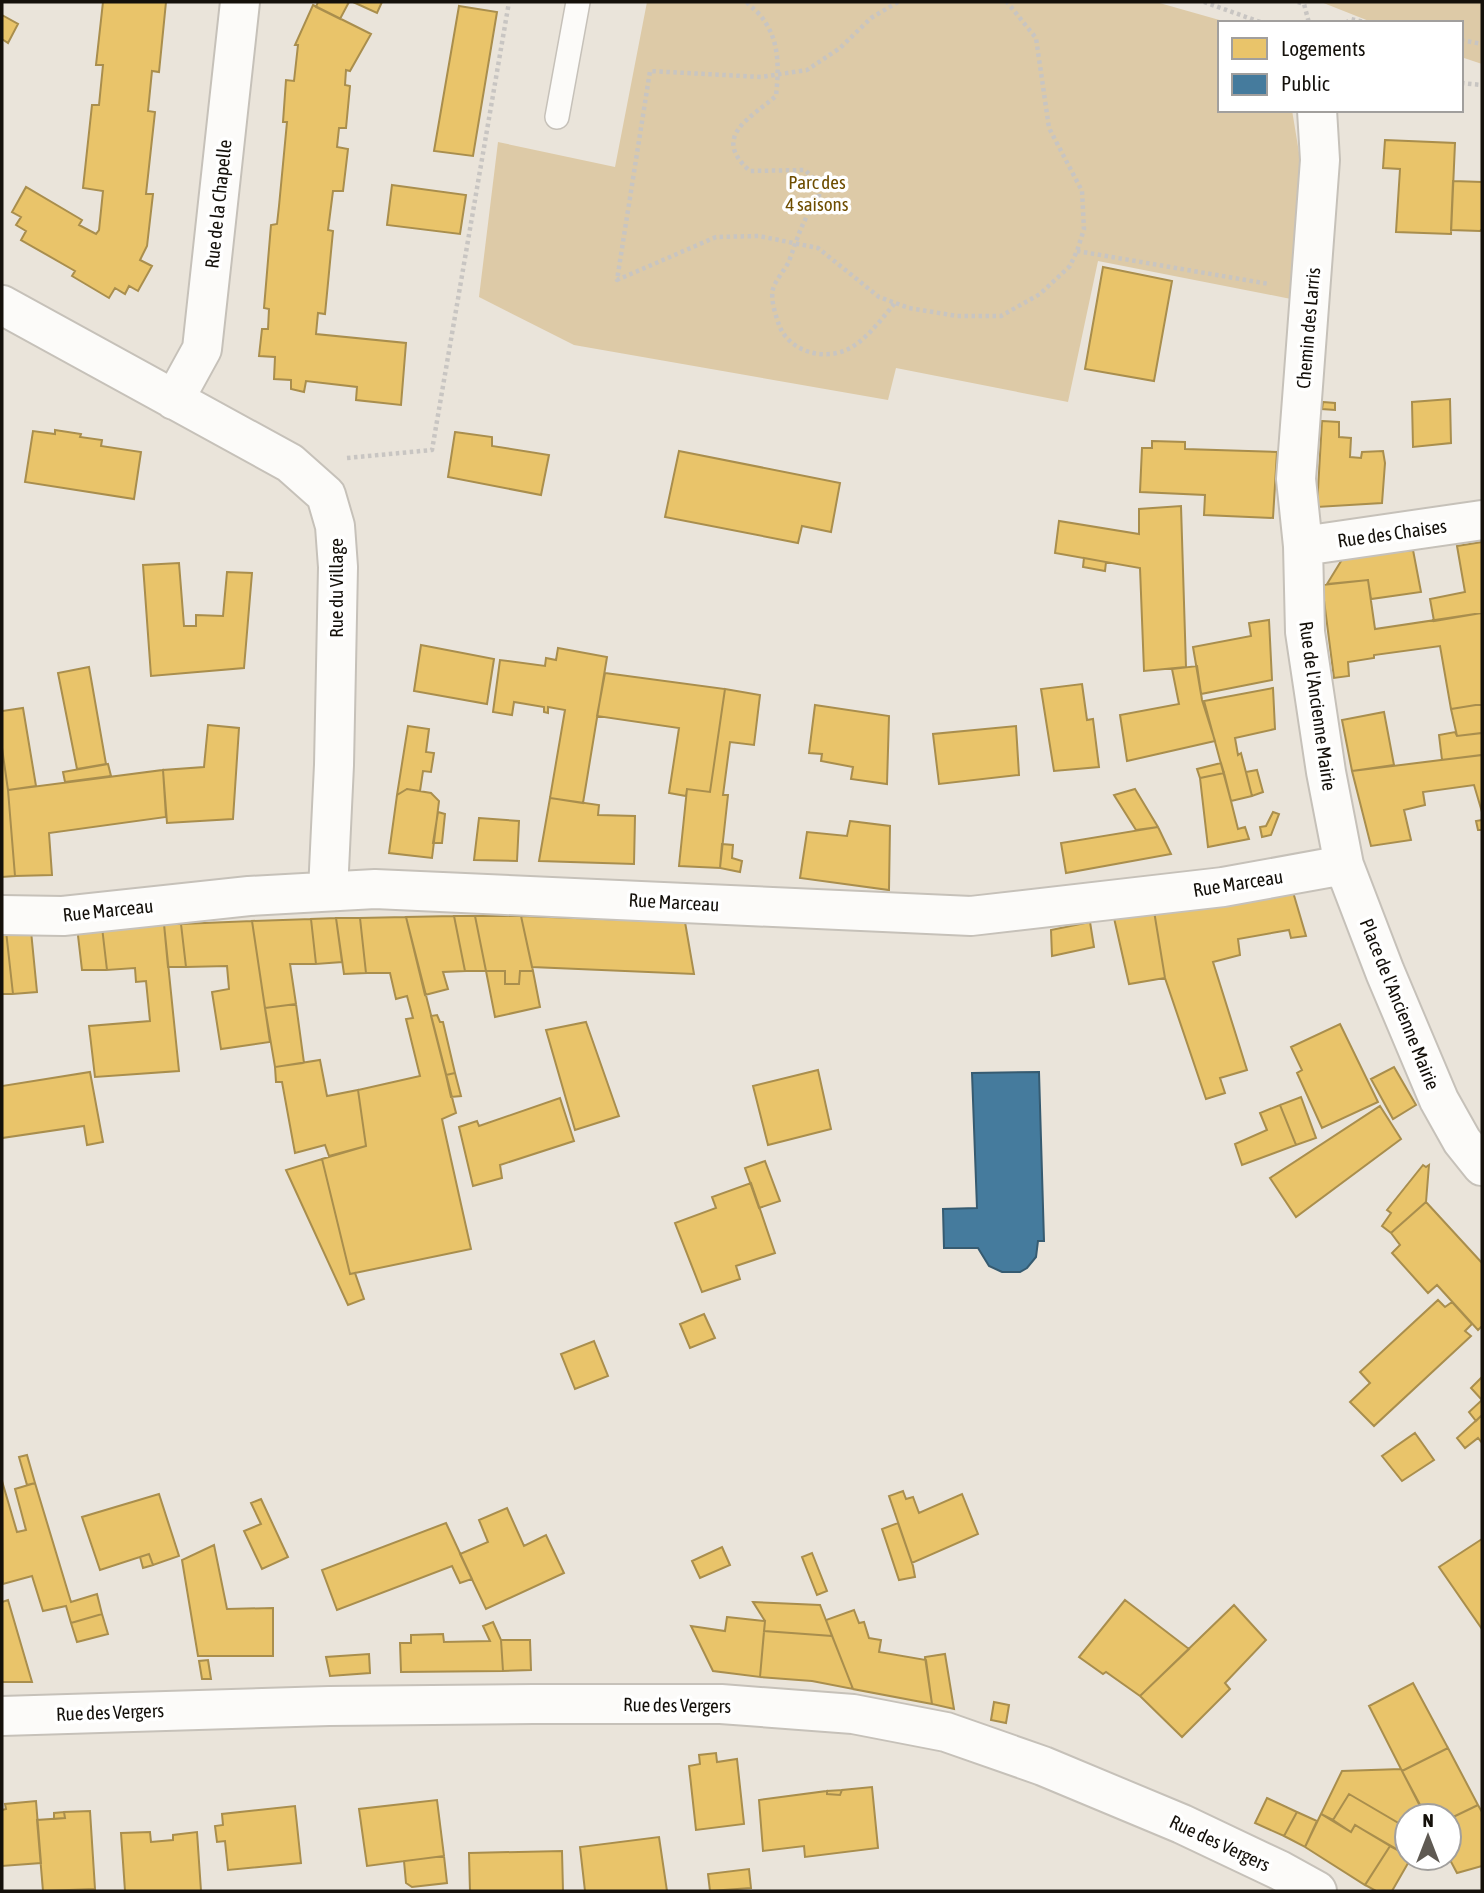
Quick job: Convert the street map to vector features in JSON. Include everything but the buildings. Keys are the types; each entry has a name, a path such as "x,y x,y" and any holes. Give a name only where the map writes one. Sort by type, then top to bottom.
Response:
{"street":[{"name":"Rue de la Chapelle","path":"174,400 202,349 240,2"},
{"name":"Chemin des Larris","path":"1303,546 1296,479 1320,160 1317,112"},
{"name":"Rue du Village","path":"2,305 290,463 326,495 335,526 338,567 334,765 328,891"},
{"name":"Rue des Chaises","path":"1303,546 1482,520"},
{"name":"Rue de l'Ancienne Mairie","path":"1303,546 1305,632 1326,772 1344,865"},
{"name":"Rue Marceau","path":"2,915 63,916 249,895 375,889 971,916 1223,887 1344,865"},
{"name":"Place de l'Ancienne Mairie","path":"1344,865 1439,1100 1472,1153"},
{"name":"Rue des Vergers","path":"2,1716 329,1706 520,1704 722,1704 853,1714 946,1732 1043,1766 1182,1824 1317,1891"}],"lane":[{"path":"557,117 578,2"}],"path":[{"path":"290,463 432,450 509,2"},
{"path":"747,2 759,13 774,37 779,62 776,96 736,129 732,148 739,161 750,171 805,170 819,184 819,200 807,212 789,261 772,289 775,312 784,337 802,352 829,354 853,347 872,331 895,303"},
{"path":"896,2 872,18 840,48 807,70 761,77 650,71 617,280 716,237 759,236 818,248 879,297 909,308 957,316 1001,316 1040,294 1070,265 1077,251 1084,229 1082,191 1049,128 1036,38 1007,2"},
{"path":"1204,2 1257,21"},
{"path":"1298,2 1304,4 1308,21"},
{"path":"1463,40 1482,44"},
{"path":"1463,83 1482,85"},
{"path":"1077,251 1311,291"}],"green space":[{"name":"Parc des 4 saisons","path":"647,2 1156,2 1223,21 1218,21 1218,112 1292,112 1303,177 1291,299 1098,261 1068,402 896,368 888,400 574,345 479,297 498,142 615,167"},
{"path":"1321,2 1482,2 1482,64 1463,58 1463,21 1369,21"}]}
